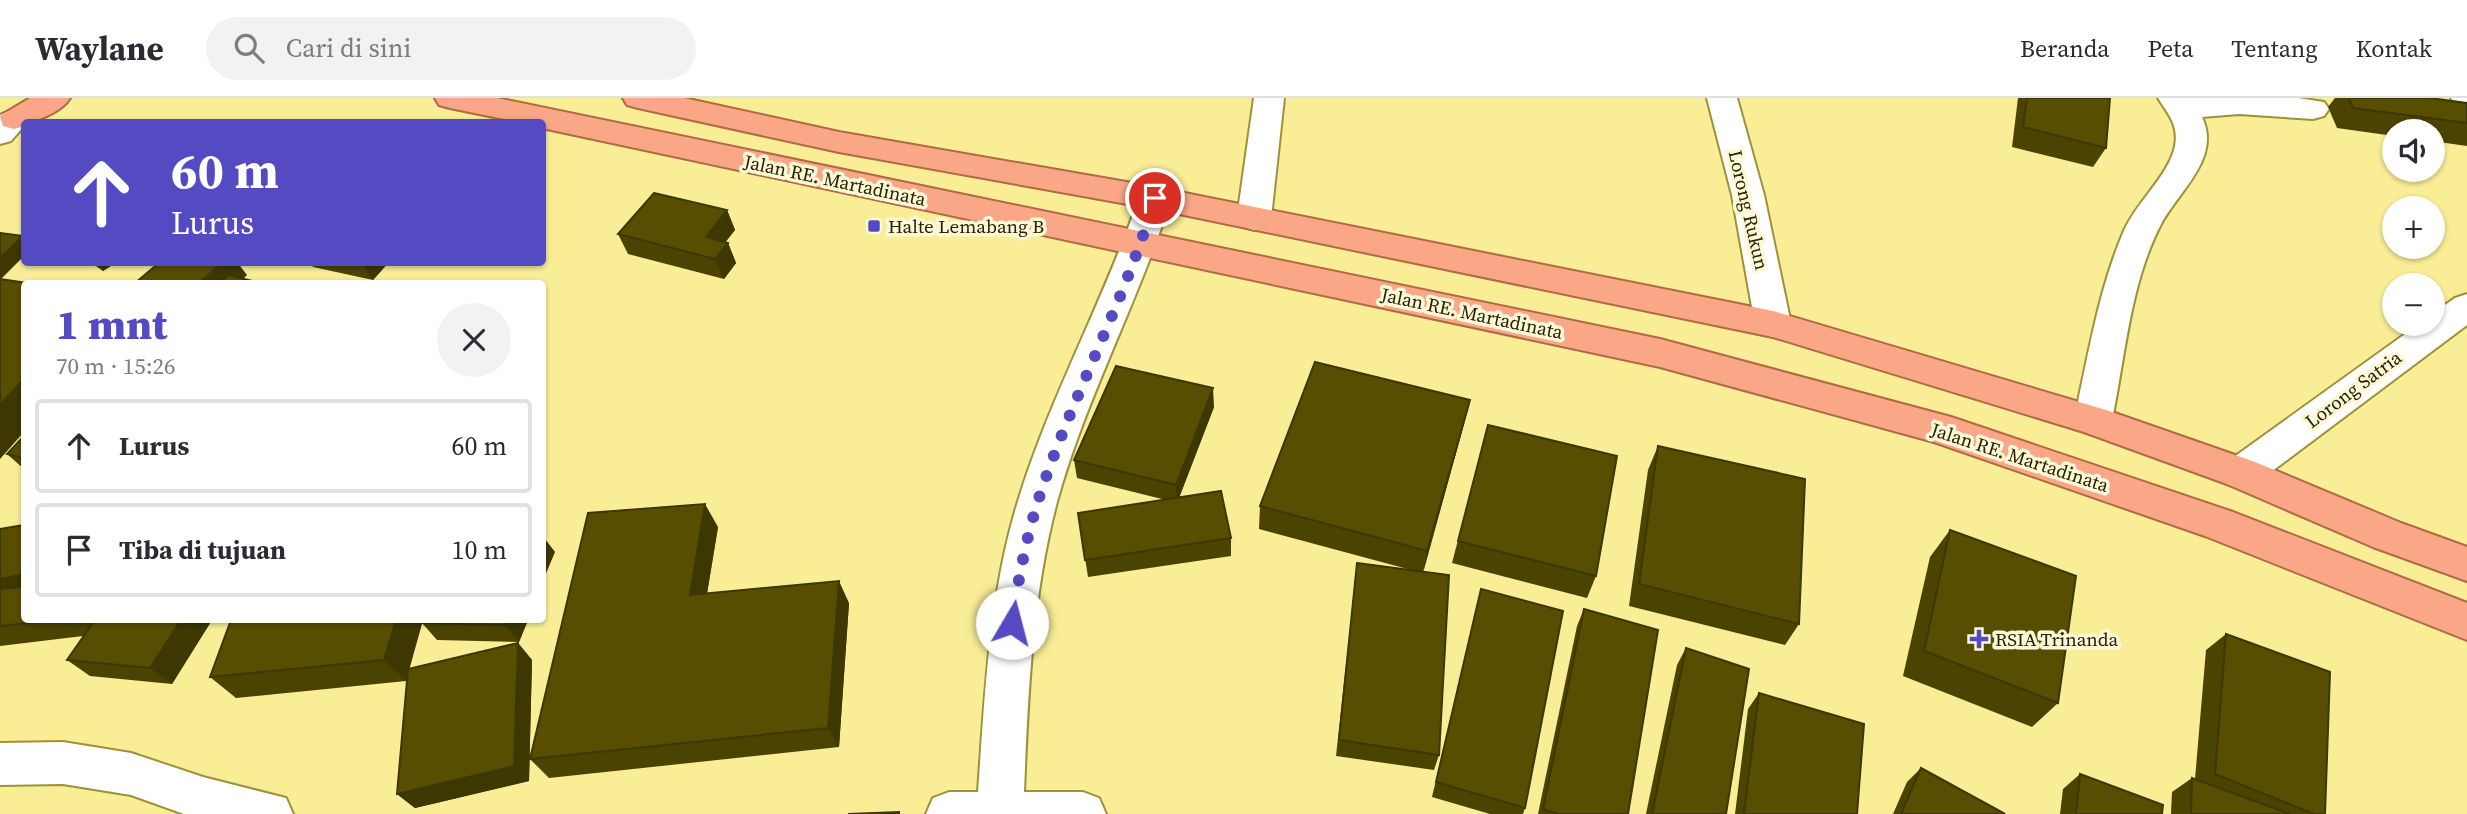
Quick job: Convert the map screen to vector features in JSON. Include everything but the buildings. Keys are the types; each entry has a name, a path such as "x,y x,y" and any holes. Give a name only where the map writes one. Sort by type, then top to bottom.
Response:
{"highway":[{"path":"10,117 55,98"},
{"name":"Jalan RE. Martadinata","path":"450,98 1660,353 1938,428 2219,524 2467,622"},
{"path":"638,98 839,142 1155,198 1502,271 1773,324 2093,420 2241,473 2387,535 2467,565"}],"street":[{"path":"1254,218 1269,98"},
{"name":"Lorong Rukun","path":"1722,98 1748,195 1773,324"},
{"path":"2093,420 2133,249 2153,208 2172,187 2184,168 2192,134 2178,103 2314,109"},
{"path":"1000,813 1009,645 1018,581 1036,510 1104,330 1142,243 1155,198"},
{"name":"Lorong Satria","path":"2241,473 2443,322 2467,307"},
{"path":"0,764 64,763 131,774 203,799 270,814"},
{"path":"949,814 1083,814"}],"place":[{"name":"Halte Lemabang B","path":"874,226"},
{"name":"RSIA Trinanda","path":"1979,639"}],"route":[{"path":"1012,623 1018,581 1039,498 1104,330 1142,243 1155,198"}]}
